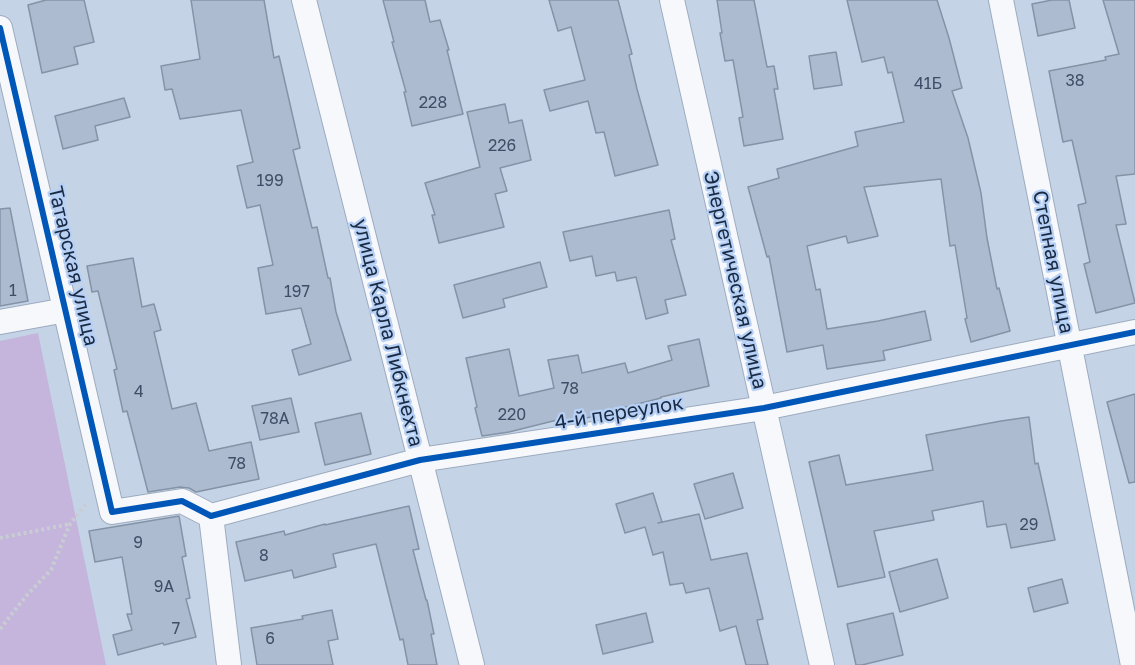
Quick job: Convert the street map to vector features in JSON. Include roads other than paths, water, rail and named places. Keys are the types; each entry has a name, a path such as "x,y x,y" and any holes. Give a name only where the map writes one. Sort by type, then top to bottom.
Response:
{"street":[{"name":"улица Карла Либкнехта","path":"304,0 472,665"},
{"name":"Энергетическая улица","path":"672,0 822,665"},
{"name":"Степная улица","path":"1001,0 1133,665"},
{"name":"Татарская улица","path":"0,28 109,502 182,501 211,516"},
{"path":"0,322 66,310"},
{"name":"4-й переулок","path":"211,516 420,460 764,408 1135,332"},
{"path":"211,516 230,665"}]}
